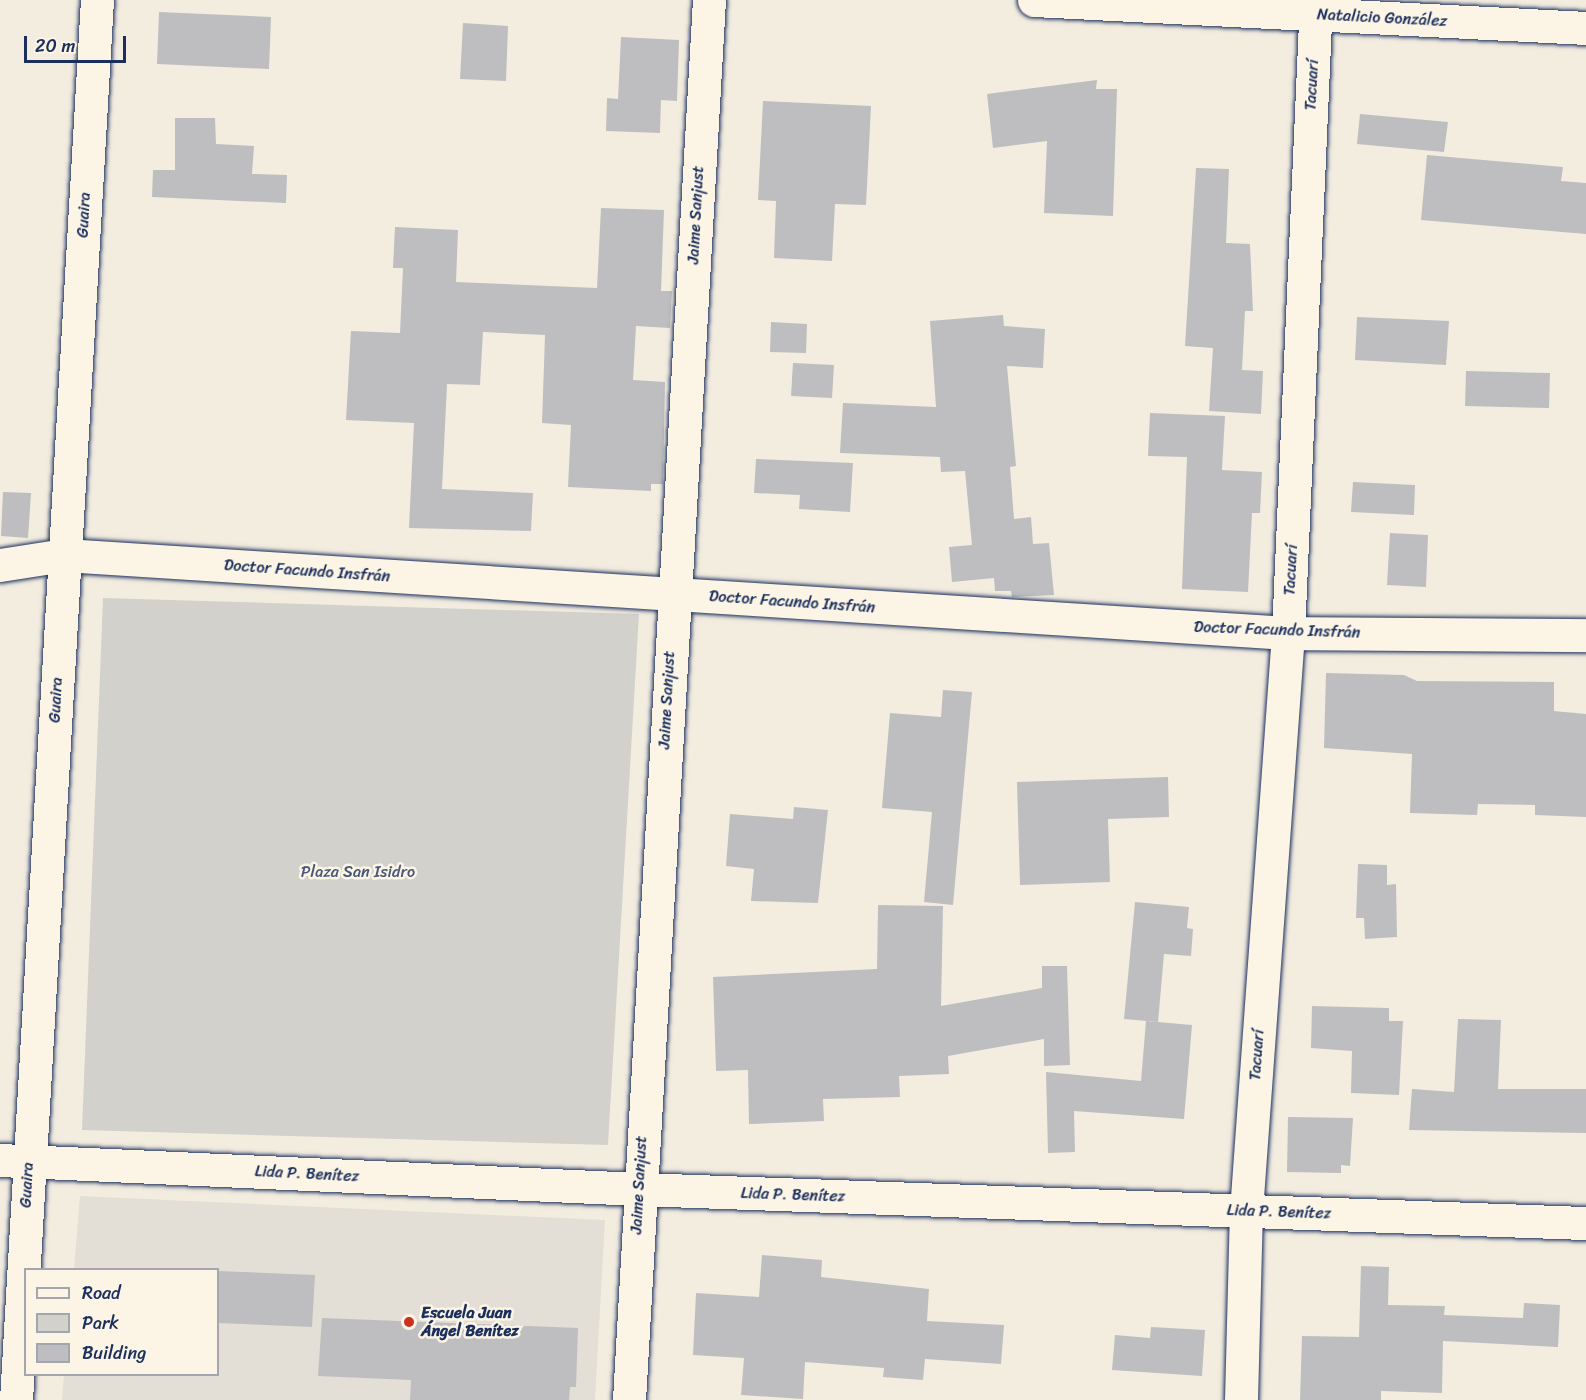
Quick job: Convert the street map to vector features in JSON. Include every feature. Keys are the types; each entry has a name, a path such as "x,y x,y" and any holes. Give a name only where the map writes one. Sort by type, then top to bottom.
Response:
{"street":[{"name":"Guaira","path":"16,1400 14,1161 64,555 97,0"},
{"name":"Jaime Sanjust","path":"629,1400 639,1189 709,0"},
{"name":"Natalicio González","path":"1034,0 1316,8 1586,28"},
{"name":"Tacuarí","path":"1241,1400 1246,1211 1288,633 1316,8"},
{"name":"Doctor Facundo Insfrán","path":"0,566 64,555 1288,633 1586,635"},
{"name":"Lida P. Benítez","path":"14,1161 639,1189 1586,1223"}],"shaded area":[{"name":"Escuela Juan Ángel Benítez","path":"80,1196 605,1220 595,1400 62,1400 64,1376 219,1376 219,1268 74,1268"}],"green space":[{"name":"Plaza San Isidro","path":"103,598 639,614 608,1145 82,1130"}],"building":[{"path":"159,12 271,17 269,69 157,64"},
{"path":"463,23 508,26 506,81 460,79"},
{"path":"621,37 679,40 677,101 661,100 660,133 606,131 607,98 618,99"},
{"path":"1097,80 1096,89 1117,89 1113,216 1044,213 1047,141 993,148 987,94"},
{"path":"763,101 871,106 866,205 835,204 832,261 774,258 776,201 758,200"},
{"path":"1360,114 1448,122 1444,152 1357,144"},
{"path":"175,118 215,118 216,144 254,146 252,174 287,175 286,203 152,197 153,170 175,170"},
{"path":"1427,155 1563,167 1561,181 1586,183 1586,234 1421,220"},
{"path":"1196,168 1229,169 1226,243 1250,244 1253,311 1245,311 1242,370 1263,371 1261,414 1209,411 1213,348 1185,346"},
{"path":"601,208 664,210 661,291 672,291 670,328 636,326 633,380 665,382 663,484 651,484 651,491 568,487 571,425 542,423 545,335 483,332 480,385 447,384 442,489 533,493 531,531 409,528 414,423 346,420 351,331 400,333 403,268 393,268 395,227 458,230 456,282 597,288"},
{"path":"1003,315 1004,326 1045,329 1043,368 1007,366 1016,466 1010,467 1014,519 1031,517 1033,544 1049,543 1054,595 1012,597 1011,591 995,591 994,578 952,582 949,547 972,545 965,471 941,472 940,457 840,453 843,403 936,407 930,321"},
{"path":"1357,317 1449,321 1446,365 1355,360"},
{"path":"771,322 807,324 806,353 770,352"},
{"path":"793,363 834,365 832,398 791,396"},
{"path":"1466,371 1550,373 1549,408 1465,406"},
{"path":"1150,413 1225,416 1222,470 1262,472 1260,513 1252,513 1248,592 1182,589 1187,457 1148,456"},
{"path":"756,459 853,463 850,512 799,509 800,495 754,493"},
{"path":"1353,482 1415,485 1414,515 1351,512"},
{"path":"3,492 31,493 28,538 1,536"},
{"path":"1390,533 1428,535 1426,587 1387,585"},
{"path":"1326,673 1404,675 1417,681 1554,682 1554,711 1586,714 1586,817 1535,815 1535,805 1478,804 1477,815 1410,813 1412,754 1324,748"},
{"path":"943,690 972,692 953,905 924,902 932,812 882,808 890,713 941,717"},
{"path":"1168,777 1169,817 1108,819 1110,882 1020,885 1017,782"},
{"path":"794,807 828,810 818,903 751,901 754,869 726,866 730,814 793,819"},
{"path":"1358,864 1387,865 1387,885 1396,884 1397,937 1365,939 1364,918 1356,918"},
{"path":"1135,902 1189,907 1187,928 1193,929 1191,956 1164,954 1158,1022 1124,1019"},
{"path":"878,905 943,906 941,1006 1042,988 1042,966 1067,966 1070,1065 1044,1066 1044,1039 948,1056 949,1074 899,1076 900,1097 823,1099 824,1121 749,1124 748,1070 716,1071 713,977 877,969"},
{"path":"1312,1006 1389,1008 1389,1021 1403,1021 1399,1095 1351,1093 1352,1051 1311,1048"},
{"path":"1458,1019 1501,1020 1498,1089 1586,1089 1586,1133 1409,1130 1412,1089 1454,1092"},
{"path":"1146,1021 1192,1025 1184,1119 1074,1111 1075,1152 1048,1153 1046,1072 1141,1081"},
{"path":"1288,1117 1353,1118 1350,1166 1341,1165 1341,1173 1287,1172"},
{"path":"762,1255 822,1260 821,1277 929,1289 927,1321 1004,1325 1001,1364 925,1359 923,1380 883,1377 884,1368 805,1362 803,1399 741,1395 744,1358 693,1355 696,1293 759,1297"},
{"path":"1361,1266 1389,1267 1388,1305 1445,1306 1444,1315 1523,1318 1524,1303 1560,1305 1558,1347 1443,1341 1442,1393 1381,1391 1381,1400 1300,1400 1302,1336 1359,1337"},
{"path":"219,1271 315,1275 312,1327 219,1323"},
{"path":"322,1318 578,1328 576,1387 570,1387 569,1400 410,1400 411,1380 318,1376"},
{"path":"1151,1327 1205,1330 1202,1376 1112,1370 1115,1335 1150,1338"}],"place":[{"name":"Escuela Juan Ángel Benítez","path":"409,1322"}]}
